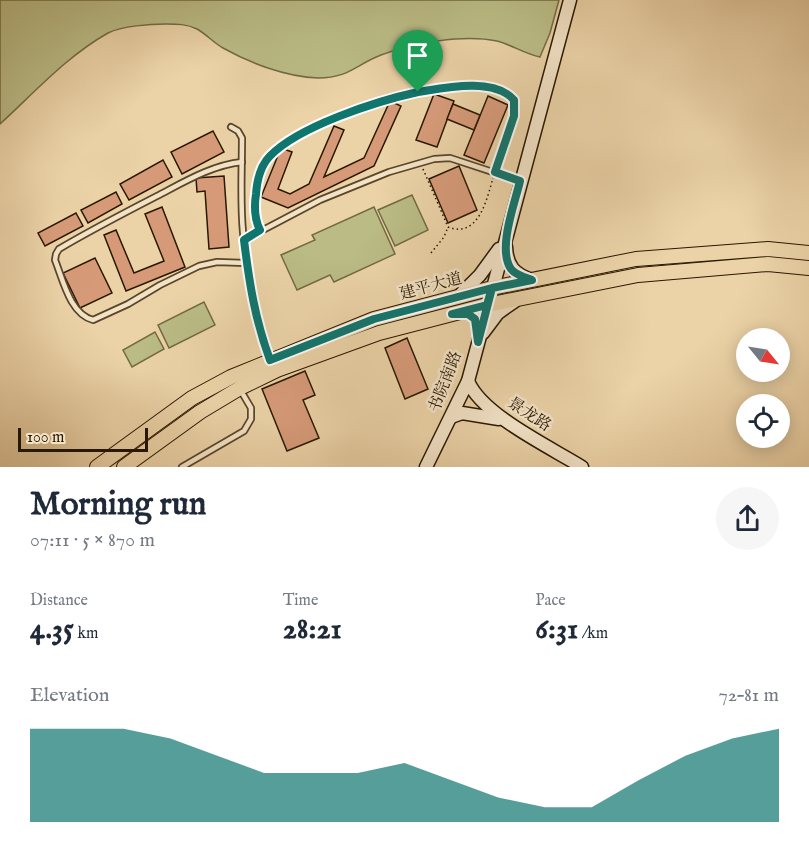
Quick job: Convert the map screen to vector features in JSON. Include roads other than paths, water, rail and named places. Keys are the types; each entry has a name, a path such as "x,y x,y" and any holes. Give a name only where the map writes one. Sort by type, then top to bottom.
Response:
{"main road":[{"path":"783,250 809,245"},
{"name":"建平大道","path":"97,467 192,398 231,377 374,319 492,288 636,260 768,249 809,253"},
{"name":"建平大道","path":"124,467 200,412 240,388 277,370 379,333 487,305 638,275 768,264 809,268"},
{"path":"783,266 809,276"}],"street":[{"name":"书院南路","path":"426,467 468,381 570,0"},
{"path":"506,238 510,266 521,277 532,280"},
{"path":"458,297 486,268 506,238"},
{"path":"478,342 498,313 520,298"},
{"path":"452,314 468,314 475,319 478,342"},
{"name":"景龙路","path":"468,381 479,398 507,421 582,467"},
{"path":"451,417 462,413 507,421"}],"lane":[{"path":"231,127 238,131 242,138 246,262 258,327 270,360"},
{"path":"244,240 320,200 388,172 434,159 450,158 520,181"},
{"path":"242,162 225,164 140,205 59,249 55,260 76,310 84,318 93,320 199,266 217,262 246,262"},
{"path":"182,467 244,430 250,419 250,408 240,388"}]}
